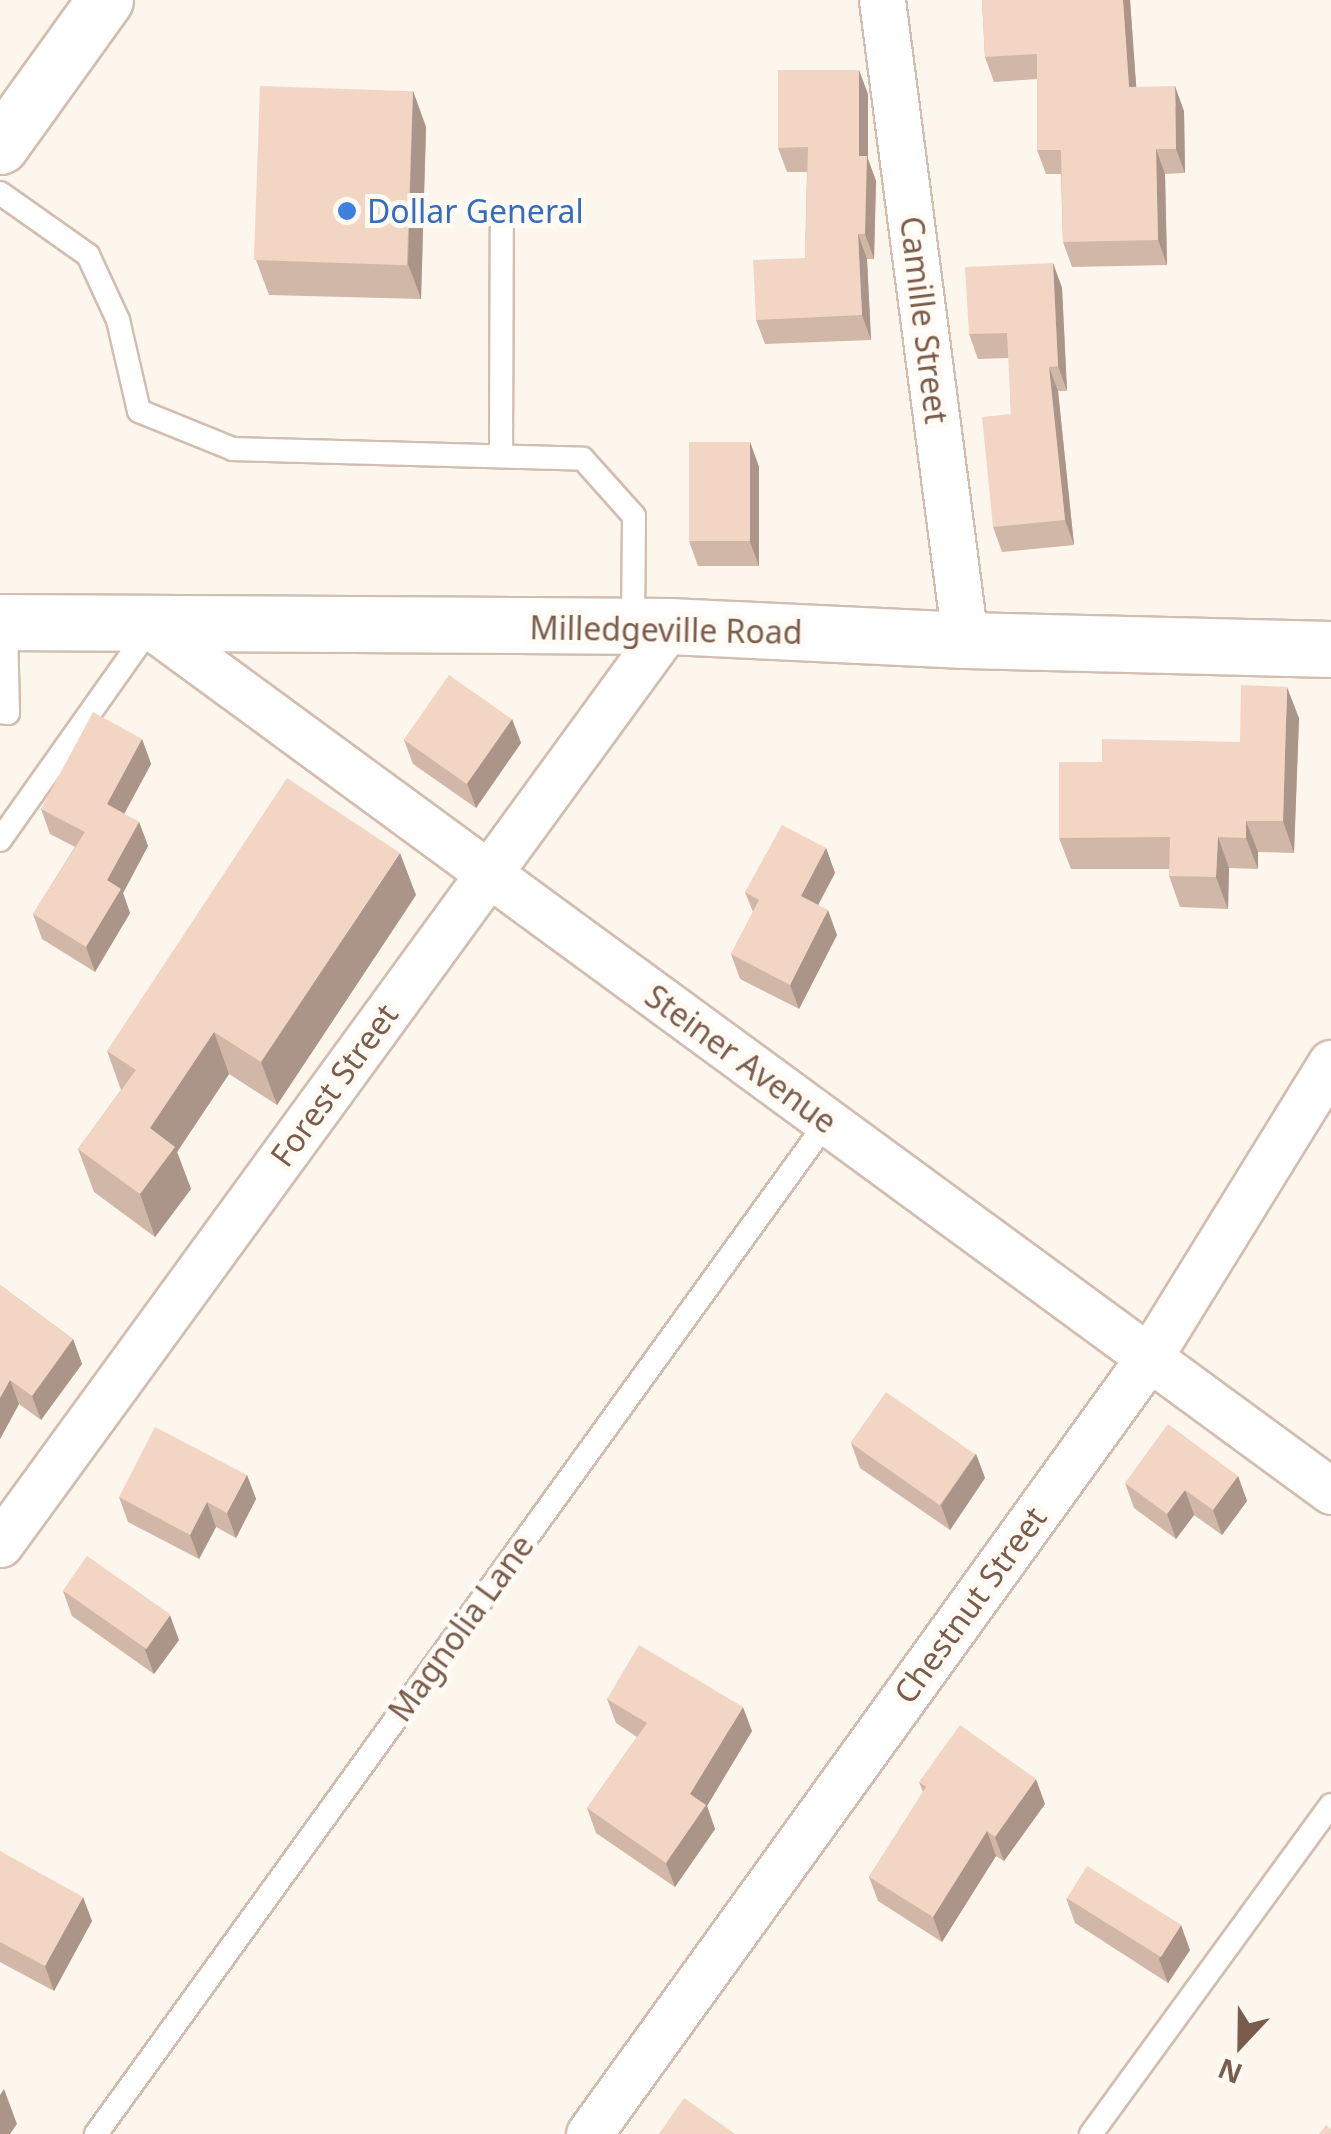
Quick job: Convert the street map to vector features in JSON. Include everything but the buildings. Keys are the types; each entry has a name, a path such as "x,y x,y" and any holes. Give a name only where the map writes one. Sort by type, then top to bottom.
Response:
{"main road":[{"path":"0,146 105,0"},
{"name":"Milledgeville Road","path":"3,622 151,626 651,626 965,640 1331,649"}],"street":[{"name":"Camille Street","path":"882,0 965,640"},
{"name":"Steiner Avenue","path":"151,626 1331,1491"},
{"name":"Forest Street","path":"0,1544 488,872 651,626"},
{"name":"Chestnut Street","path":"588,2134 1148,1358 1331,1063"}],"lane":[{"path":"0,193 88,255 118,320 139,411 233,449 583,459 634,516 651,626"},
{"path":"502,225 502,456"},
{"path":"0,712 8,713 3,622"},
{"path":"0,840 151,626"},
{"name":"Magnolia Lane","path":"96,2134 827,1122"},
{"path":"1091,2134 1331,1805"}],"place":[{"name":"Dollar General","path":"347,211"}]}
